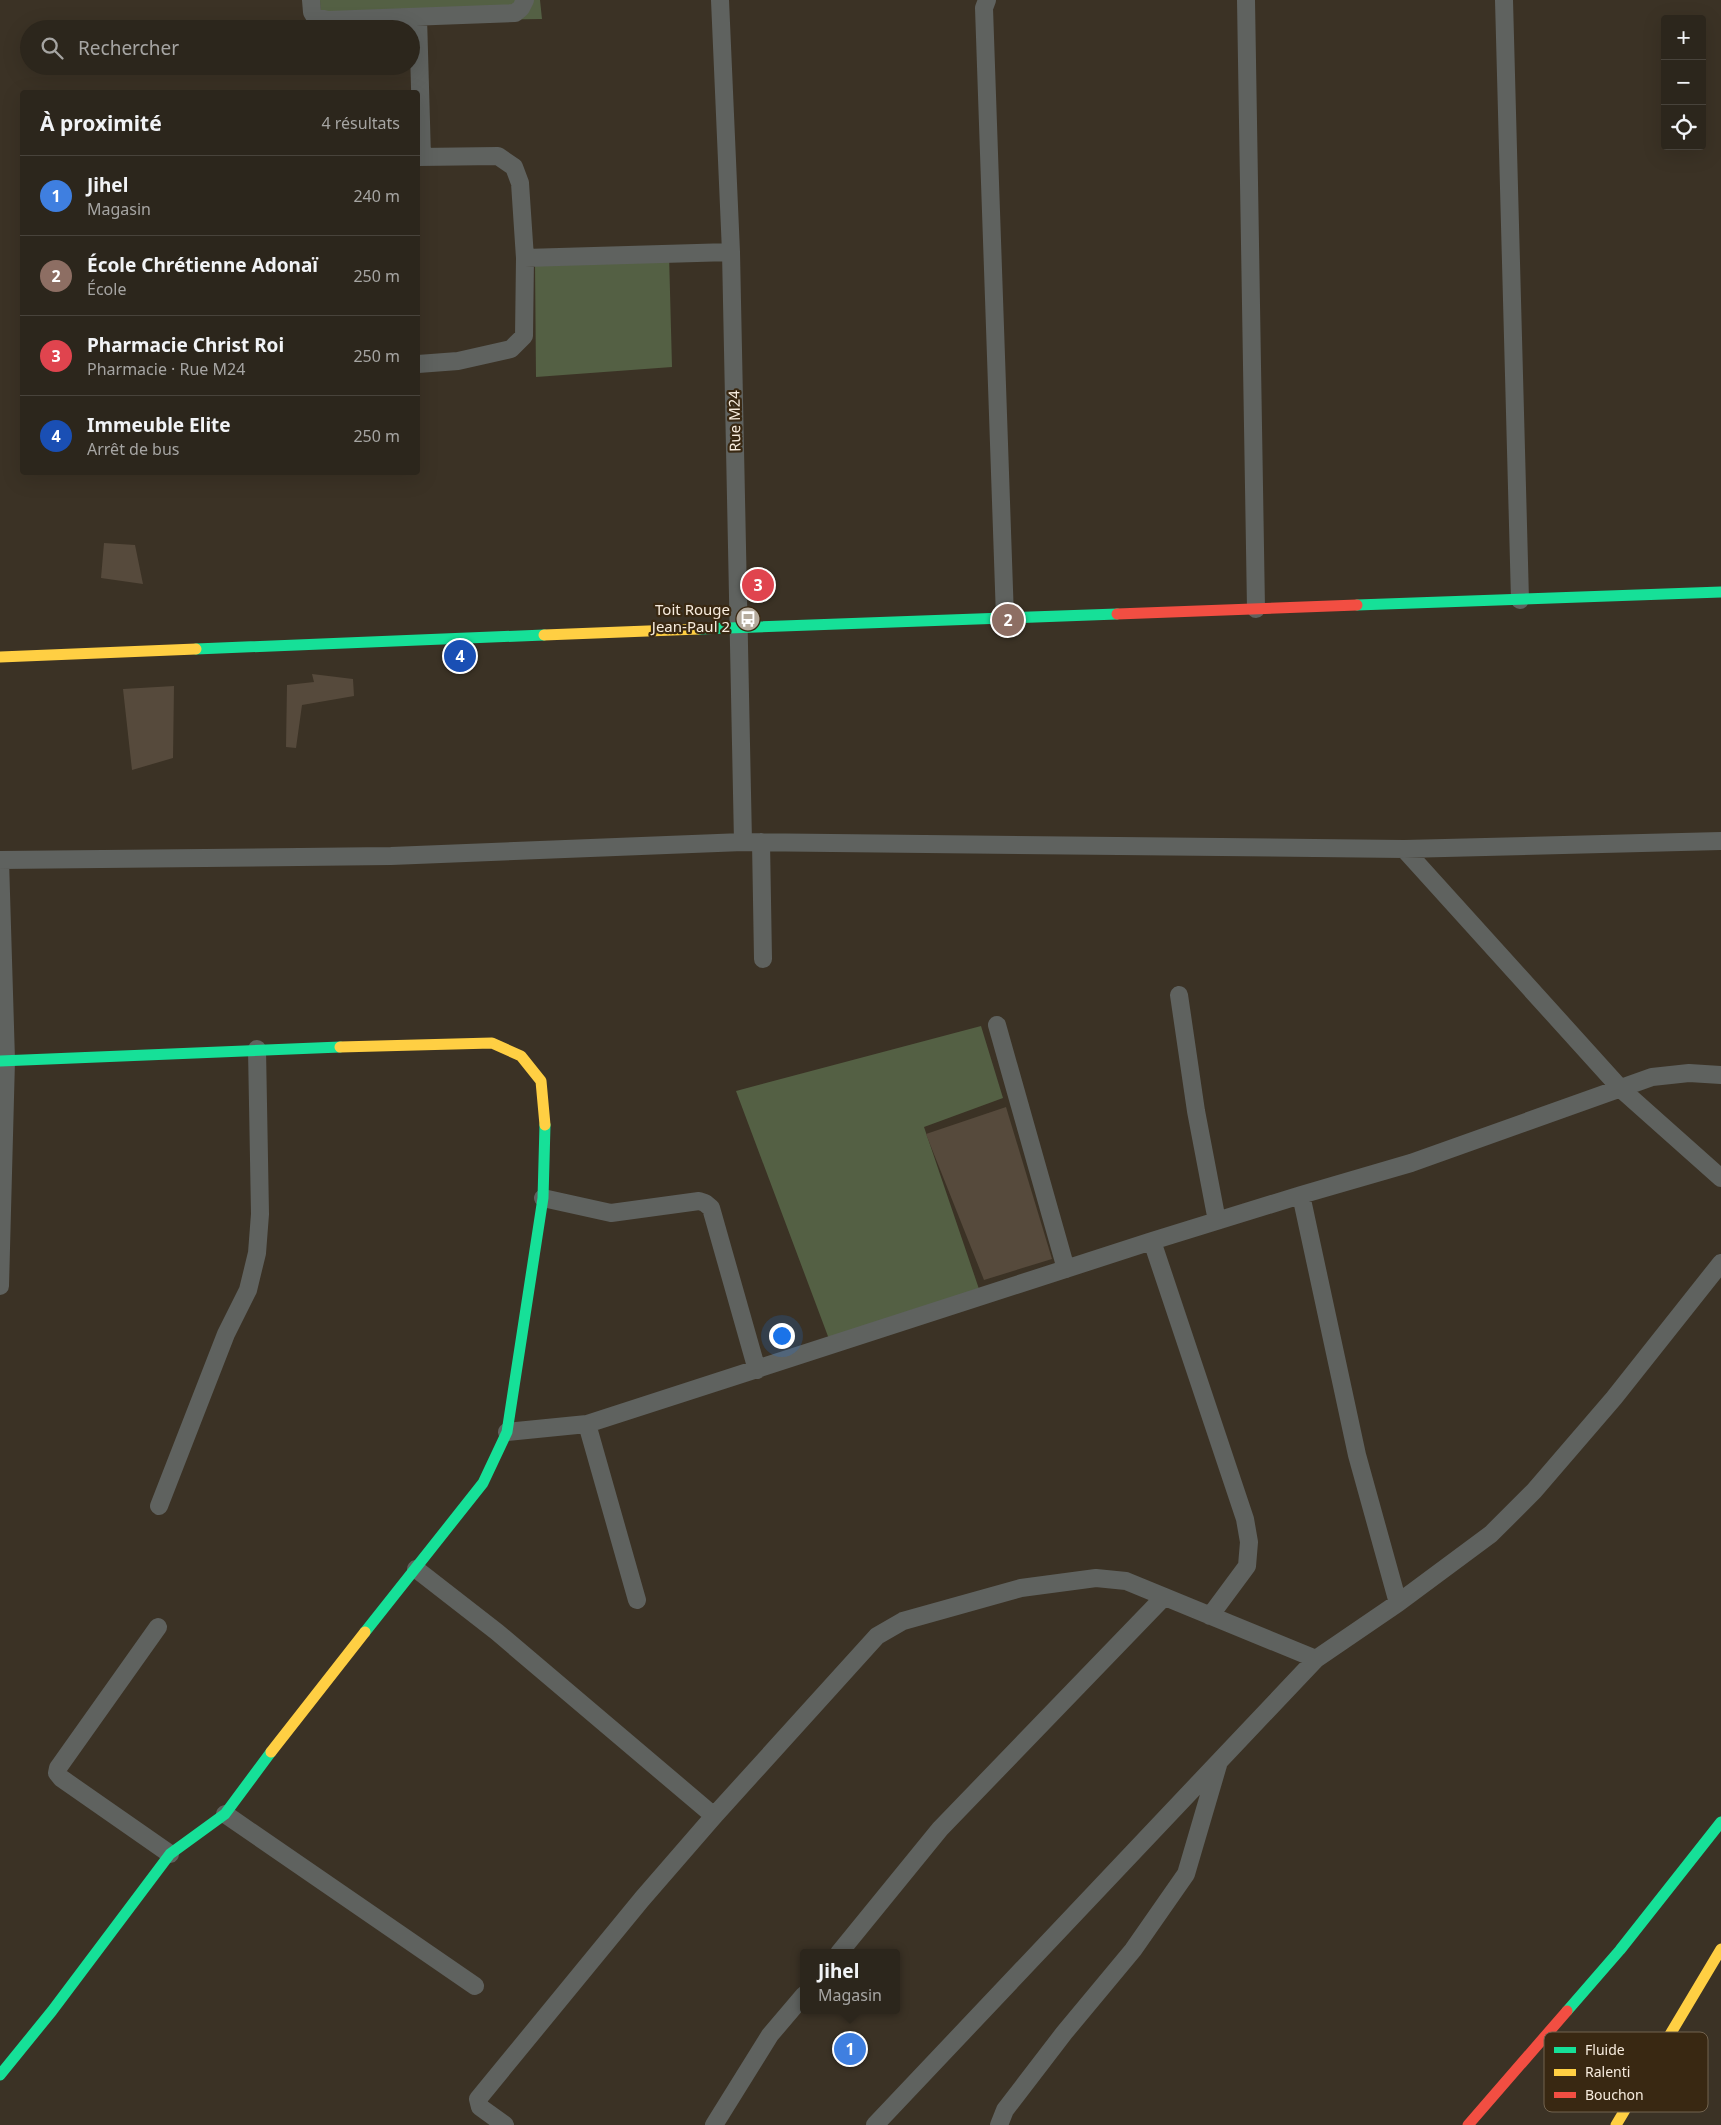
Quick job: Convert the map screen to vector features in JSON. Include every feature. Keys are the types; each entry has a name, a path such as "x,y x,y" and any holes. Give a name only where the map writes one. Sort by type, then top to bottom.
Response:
{"main road":[{"path":"0,657 1721,592"},
{"path":"0,2075 52,2011 170,1854 224,1814 483,1483 507,1432 543,1198 545,1112 541,1081 521,1056 492,1043 257,1049 3,1060"},
{"path":"1549,2032 1620,1950 1721,1822"},
{"path":"1671,2032 1721,1949"},
{"path":"1468,2125 1544,2038"},
{"path":"1616,2125 1624,2112"}],"street":[{"path":"311,0 312,12 315,17 328,20 515,13 521,8 525,0"},
{"name":"Rue M24","path":"720,0 731,252 743,842"},
{"path":"987,0 984,8 1005,618"},
{"path":"1246,0 1256,609"},
{"path":"1504,0 1520,600"},
{"path":"419,75 419,90"},
{"path":"420,157 498,156 514,167 520,183 525,258 524,336 511,349 458,361 420,364"},
{"path":"525,258 731,252"},
{"path":"0,1286 3,1060 0,860 391,856 743,842 1404,849 1721,841"},
{"path":"761,842 764,959"},
{"path":"1404,849 1621,1089 1721,1178"},
{"path":"1179,995 1196,1111 1217,1222"},
{"path":"997,1025 1066,1269"},
{"path":"160,1506 226,1334 248,1290 257,1253 260,1214 257,1049"},
{"path":"507,1432 587,1424 1152,1241 1411,1163 1652,1077 1689,1073 1721,1075"},
{"path":"1301,1195 1357,1455 1398,1603"},
{"path":"543,1198 611,1213 700,1201 706,1203 711,1208 756,1370"},
{"path":"1152,1241 1245,1519 1250,1542 1247,1566 1210,1616"},
{"path":"875,2125 1316,1659 1398,1603 1491,1534 1534,1491 1614,1398 1721,1263"},
{"path":"587,1424 636,1600"},
{"path":"416,1569 497,1632 714,1816"},
{"path":"505,2125 480,2107 478,2099 642,1899 714,1816 877,1636 903,1621 1021,1588 1096,1578 1126,1581 1316,1659"},
{"path":"842,1949 940,1829 1164,1597"},
{"path":"158,1627 58,1768 57,1773 61,1778 170,1854"},
{"path":"999,2125 1005,2110 1064,2033 1133,1950 1186,1874 1219,1762"},
{"path":"224,1814 474,1986"},
{"path":"714,2125 770,2035 800,2000"}],"green space":[{"path":"320,0 540,0 542,19 420,21 321,20"},
{"path":"669,254 672,367 536,377 535,263"},
{"path":"981,1026 1003,1098 924,1127 979,1289 829,1339 736,1091"}],"building":[{"path":"104,543 135,545 143,584 101,578"},
{"path":"312,674 353,679 354,696 302,705 296,748 286,747 287,685 314,682"},
{"path":"174,686 173,758 132,770 123,689"},
{"path":"1006,1107 1052,1259 984,1280 926,1134"}],"traffic: fast":[{"path":"1357,605 1721,592"},
{"path":"699,629 1117,614"},
{"path":"196,649 544,635"},
{"path":"0,1061 340,1047"},
{"path":"365,1632 483,1483 507,1432 543,1198 545,1125"},
{"path":"0,2075 52,2011 170,1854 225,1814 271,1752"},
{"path":"1567,2011 1620,1950 1721,1822"}],"traffic: slow":[{"path":"544,635 699,629"},
{"path":"0,657 196,649"},
{"path":"340,1047 492,1043 521,1056 541,1081 545,1125"},
{"path":"271,1752 365,1632"},
{"path":"1671,2032 1721,1949"},
{"path":"1616,2125 1624,2112"}],"traffic: jam":[{"path":"1117,614 1357,605"},
{"path":"1549,2032 1567,2011"},
{"path":"1468,2125 1544,2037"}],"place":[{"name":"Pharmacie Christ Roi","path":"758,585"},
{"name":"Toit Rouge Jean-Paul 2","path":"748,619"},
{"name":"École Chrétienne Adonaï","path":"1008,620"},
{"name":"Immeuble Elite","path":"460,656"},
{"name":"Jihel","path":"850,2049"}]}
